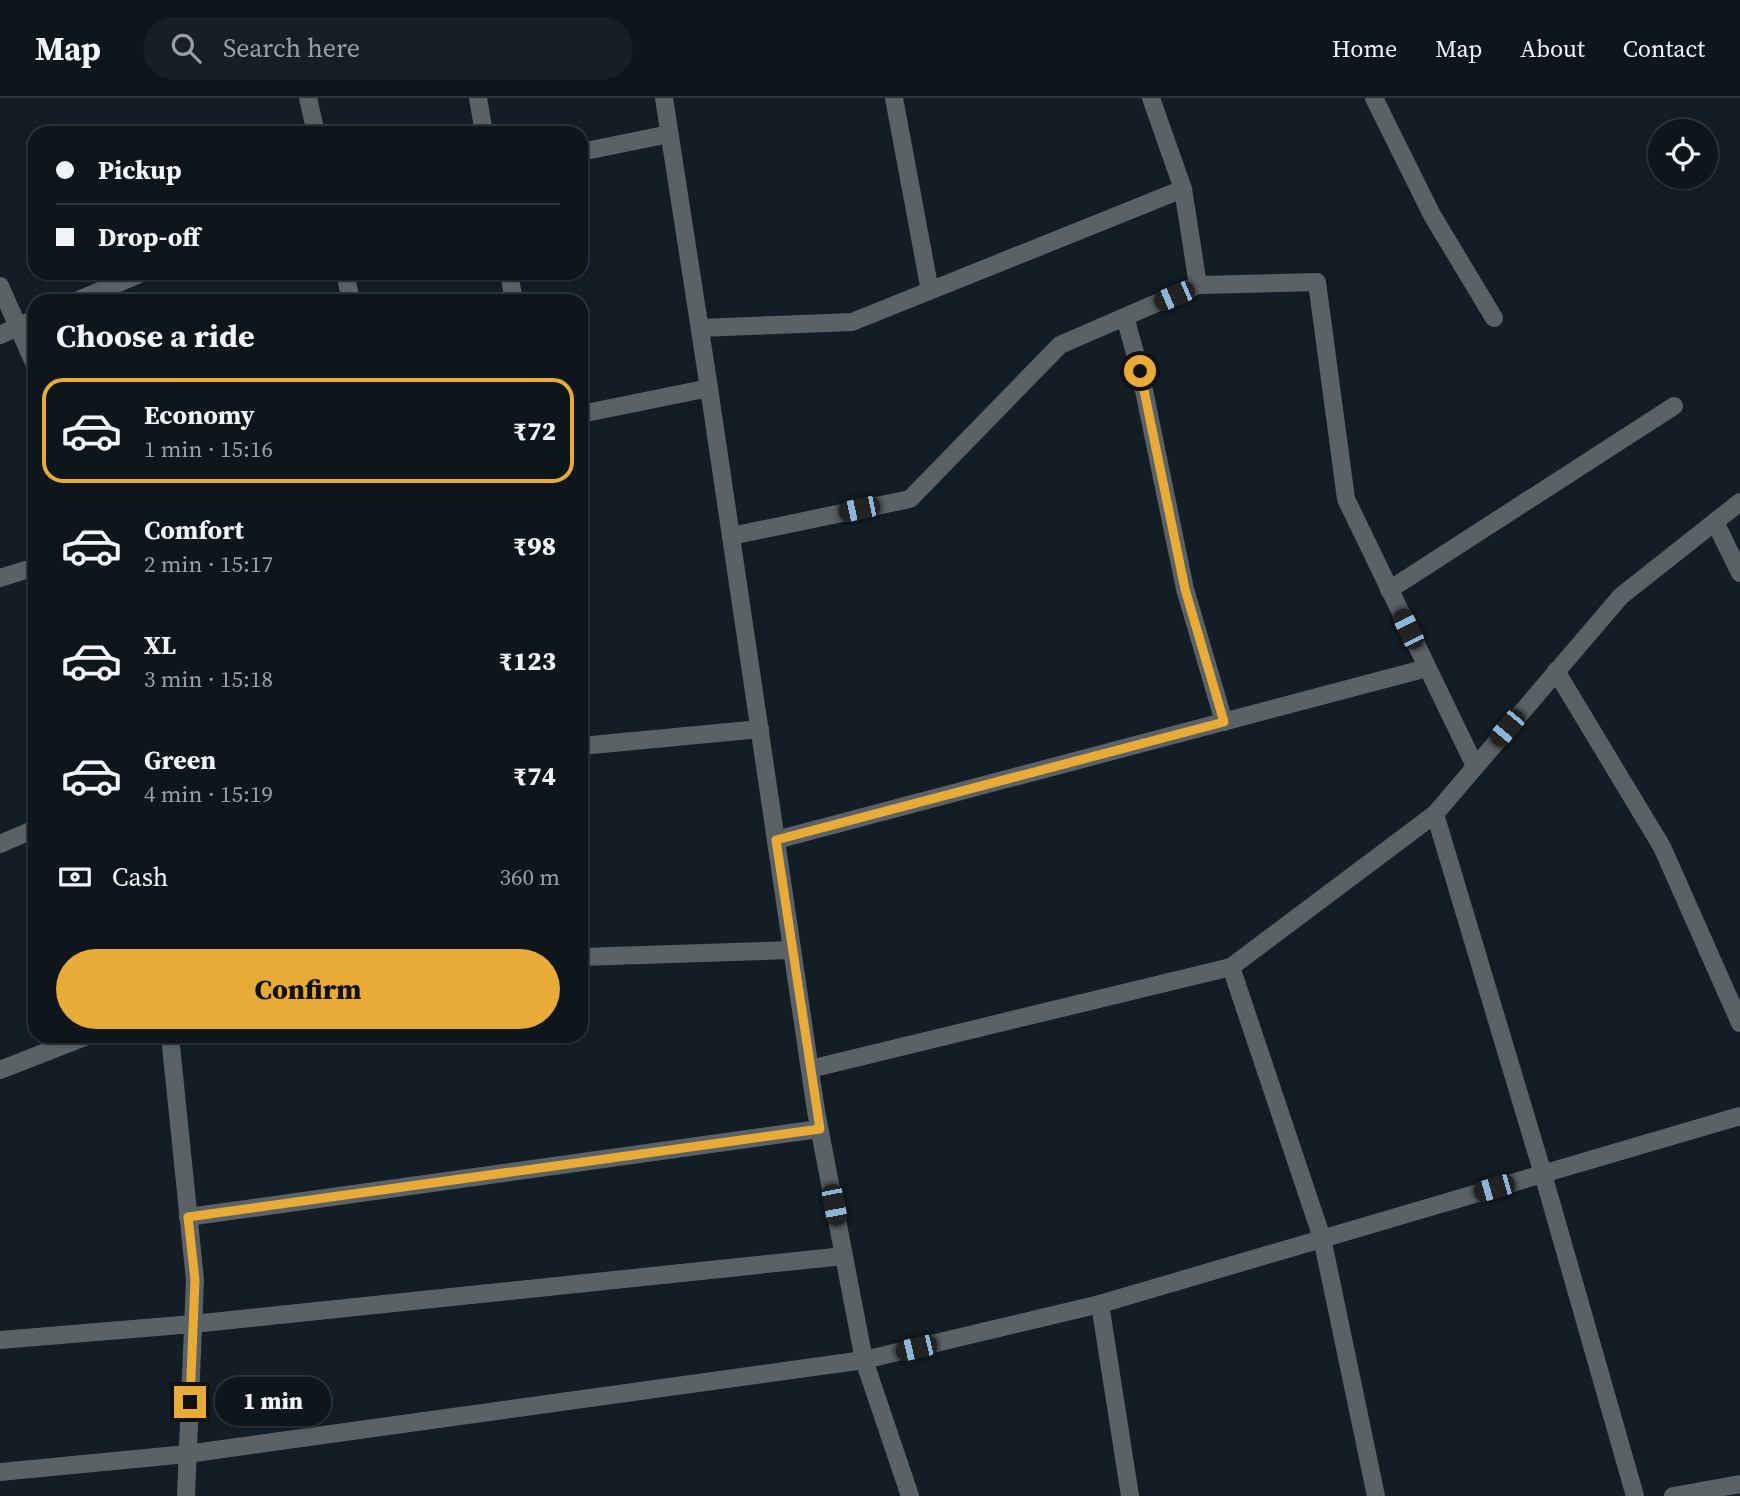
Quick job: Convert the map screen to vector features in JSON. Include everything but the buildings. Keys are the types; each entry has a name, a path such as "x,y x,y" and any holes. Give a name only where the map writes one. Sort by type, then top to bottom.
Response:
{"street":[{"path":"308,98 314,126"},
{"path":"478,98 483,126"},
{"path":"664,98 820,1129 864,1360 910,1496"},
{"path":"894,98 930,291"},
{"path":"1152,98 1183,190 1198,285"},
{"path":"1374,98 1432,215 1494,318"},
{"path":"588,151 670,135"},
{"path":"700,328 852,322 1183,190"},
{"path":"92,294 126,280"},
{"path":"731,536 910,499 1060,345 1198,285 1317,282 1346,499 1475,766"},
{"path":"0,286 28,349"},
{"path":"1125,317 1140,371 1185,589 1224,722"},
{"path":"0,335 28,322"},
{"path":"588,413 709,388"},
{"path":"1389,590 1674,406"},
{"path":"810,1069 1231,967 1435,814 1621,596 1740,502"},
{"path":"1715,522 1740,573"},
{"path":"0,578 28,568"},
{"path":"776,840 1427,668"},
{"path":"1556,671 1662,847 1740,1023"},
{"path":"588,745 760,729"},
{"path":"1435,814 1543,1174 1635,1496"},
{"path":"0,844 28,833"},
{"path":"588,957 792,950"},
{"path":"1231,967 1322,1238 1376,1496"},
{"path":"0,1070 69,1043"},
{"path":"171,1043 195,1280 186,1496"},
{"path":"0,1472 187,1454 864,1360 1100,1304 1740,1116"},
{"path":"188,1217 820,1129"},
{"path":"0,1340 193,1324 844,1256"},
{"path":"1100,1304 1130,1496"},
{"path":"1673,1496 1740,1483"}],"route":[{"path":"190,1402 195,1280 188,1217 820,1129 776,840 1224,722 1185,589 1140,371"}]}
